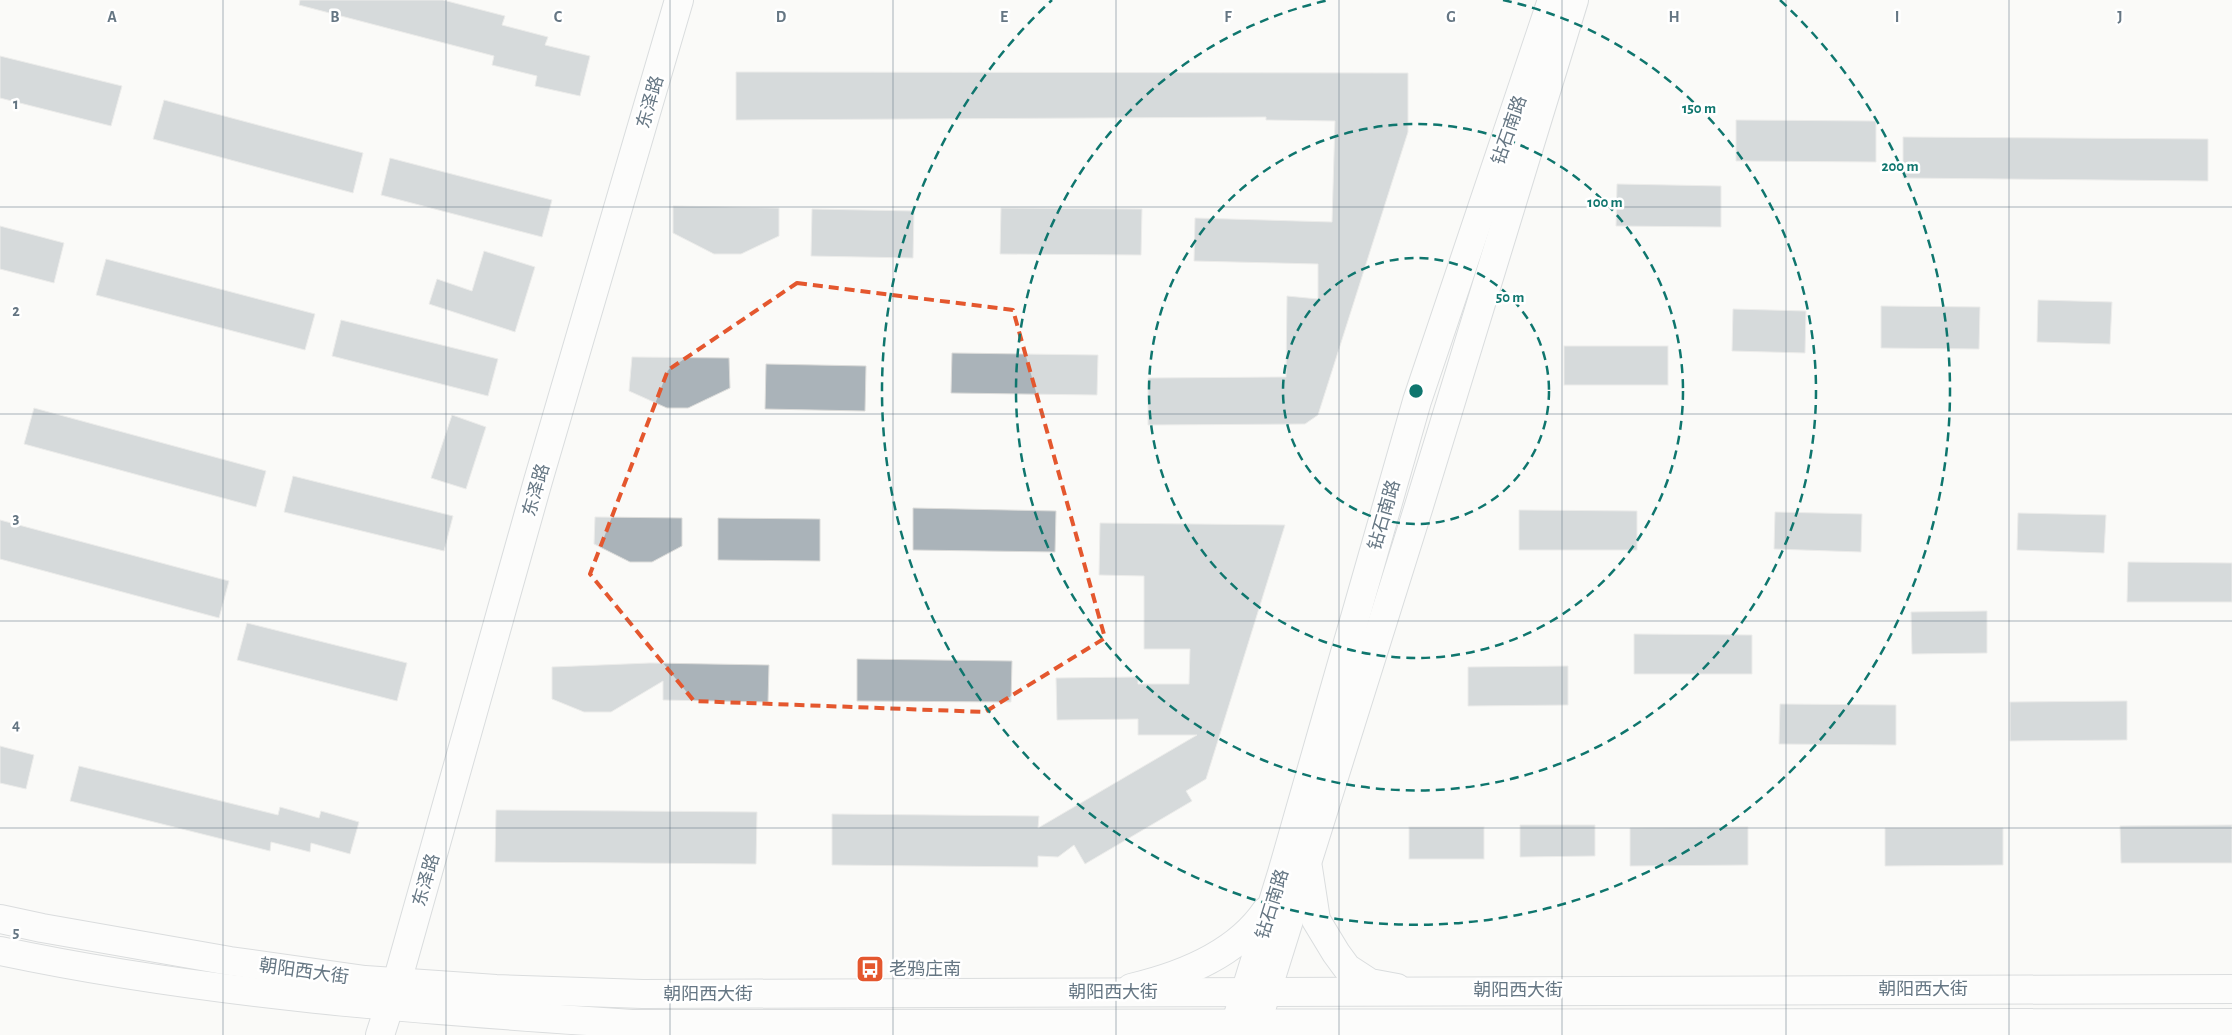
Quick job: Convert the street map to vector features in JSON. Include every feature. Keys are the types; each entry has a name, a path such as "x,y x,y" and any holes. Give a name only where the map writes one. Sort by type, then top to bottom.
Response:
{"main road":[{"name":"东泽路","path":"380,1035 394,994 538,480 680,0"},
{"name":"钻石南路","path":"1257,991 1274,899 1417,401 1552,0"},
{"name":"钻石南路","path":"1245,1029 1257,991 1308,861 1574,0"},
{"path":"1308,861 1316,920 1327,940 1347,968 1370,984 1407,990"},
{"path":"1116,992 1165,980 1220,954 1255,928 1274,899"},
{"name":"朝阳西大街","path":"0,919 230,961 365,980 394,994 496,989 643,994 1407,990 2232,989"},
{"name":"朝阳西大街","path":"0,951 76,967 208,986 394,994 632,1024 1111,1023 1245,1029 1409,1022 2232,1023"},
{"path":"1354,1035 1409,1022"},
{"path":"1111,1023 1144,1035"}],"highlighted area":[{"path":"797,283 1013,310 1105,638 985,712 694,701 590,574 668,370"}],"building":[{"path":"300,0 443,0 505,16 502,25 548,37 545,45 590,56 580,96 535,86 537,76 492,65 494,56 299,5"},
{"path":"0,56 122,86 111,126 0,98"},
{"path":"736,72 1408,73 1408,132 1318,415 1305,424 1148,425 1148,378 1286,377 1287,296 1318,299 1318,264 1194,261 1195,218 1332,222 1335,121 1266,120 1266,117 736,120"},
{"path":"164,100 363,153 353,193 153,139"},
{"path":"1736,120 1876,121 1876,162 1736,161"},
{"path":"1903,137 2208,139 2208,181 1903,178"},
{"path":"390,158 552,200 542,237 381,195"},
{"path":"1617,184 1721,186 1721,227 1616,226"},
{"path":"673,206 779,208 779,236 741,254 714,254 673,233"},
{"path":"1001,208 1142,209 1141,255 1000,254"},
{"path":"812,209 914,211 913,258 811,256"},
{"path":"0,226 64,243 54,283 0,269"},
{"path":"484,251 535,267 515,332 429,304 437,279 472,291"},
{"path":"106,259 315,314 305,350 96,295"},
{"path":"2038,300 2112,302 2110,344 2037,342"},
{"path":"1881,306 1980,307 1979,349 1881,348"},
{"path":"1733,309 1806,311 1805,353 1732,351"},
{"path":"341,320 498,359 488,396 332,356"},
{"path":"1564,346 1668,346 1668,385 1564,385"},
{"path":"952,353 1098,355 1097,395 951,393"},
{"path":"632,357 729,358 730,388 688,408 667,408 629,391"},
{"path":"766,364 866,366 865,411 765,409"},
{"path":"34,408 266,471 256,507 24,444"},
{"path":"452,415 486,427 466,489 431,478"},
{"path":"293,476 453,516 444,551 284,512"},
{"path":"913,508 1056,511 1055,552 913,550"},
{"path":"1519,510 1637,511 1637,550 1519,550"},
{"path":"1775,512 1862,514 1861,552 1774,549"},
{"path":"2018,513 2106,515 2104,553 2017,550"},
{"path":"595,517 682,518 682,546 652,562 630,562 594,544"},
{"path":"718,518 820,519 820,561 718,560"},
{"path":"0,520 229,581 219,618 0,559"},
{"path":"1100,523 1285,525 1206,779 1186,791 1192,801 1085,864 1074,845 1058,857 1038,856 1038,867 832,865 832,814 1039,816 1038,828 1197,735 1138,735 1138,719 1057,720 1056,678 1138,677 1138,684 1189,684 1190,649 1144,649 1144,576 1099,575"},
{"path":"2128,562 2232,563 2232,602 2127,602"},
{"path":"1987,611 1987,653 1912,654 1911,612"},
{"path":"247,623 407,663 397,701 237,660"},
{"path":"1634,634 1752,635 1752,674 1634,674"},
{"path":"857,659 1012,661 1011,702 857,701"},
{"path":"650,663 769,665 768,702 663,700 663,681 611,712 584,712 552,699 552,667"},
{"path":"1568,666 1568,705 1468,706 1468,667"},
{"path":"2127,701 2127,740 2010,741 2010,702"},
{"path":"1780,704 1896,705 1896,745 1779,744"},
{"path":"0,746 34,755 26,789 0,783"},
{"path":"79,766 278,815 280,807 319,818 321,811 359,822 350,854 311,843 310,852 271,842 270,851 70,801"},
{"path":"496,810 757,812 756,864 495,862"},
{"path":"1520,825 1595,825 1595,856 1520,857"},
{"path":"2232,825 2232,863 2121,863 2120,826"},
{"path":"1409,827 1484,827 1484,859 1409,859"},
{"path":"1748,827 1748,865 1630,866 1630,828"},
{"path":"1885,828 2003,828 2003,865 1885,866"}],"place":[{"name":"老鸦庄南","path":"870,969"}]}
